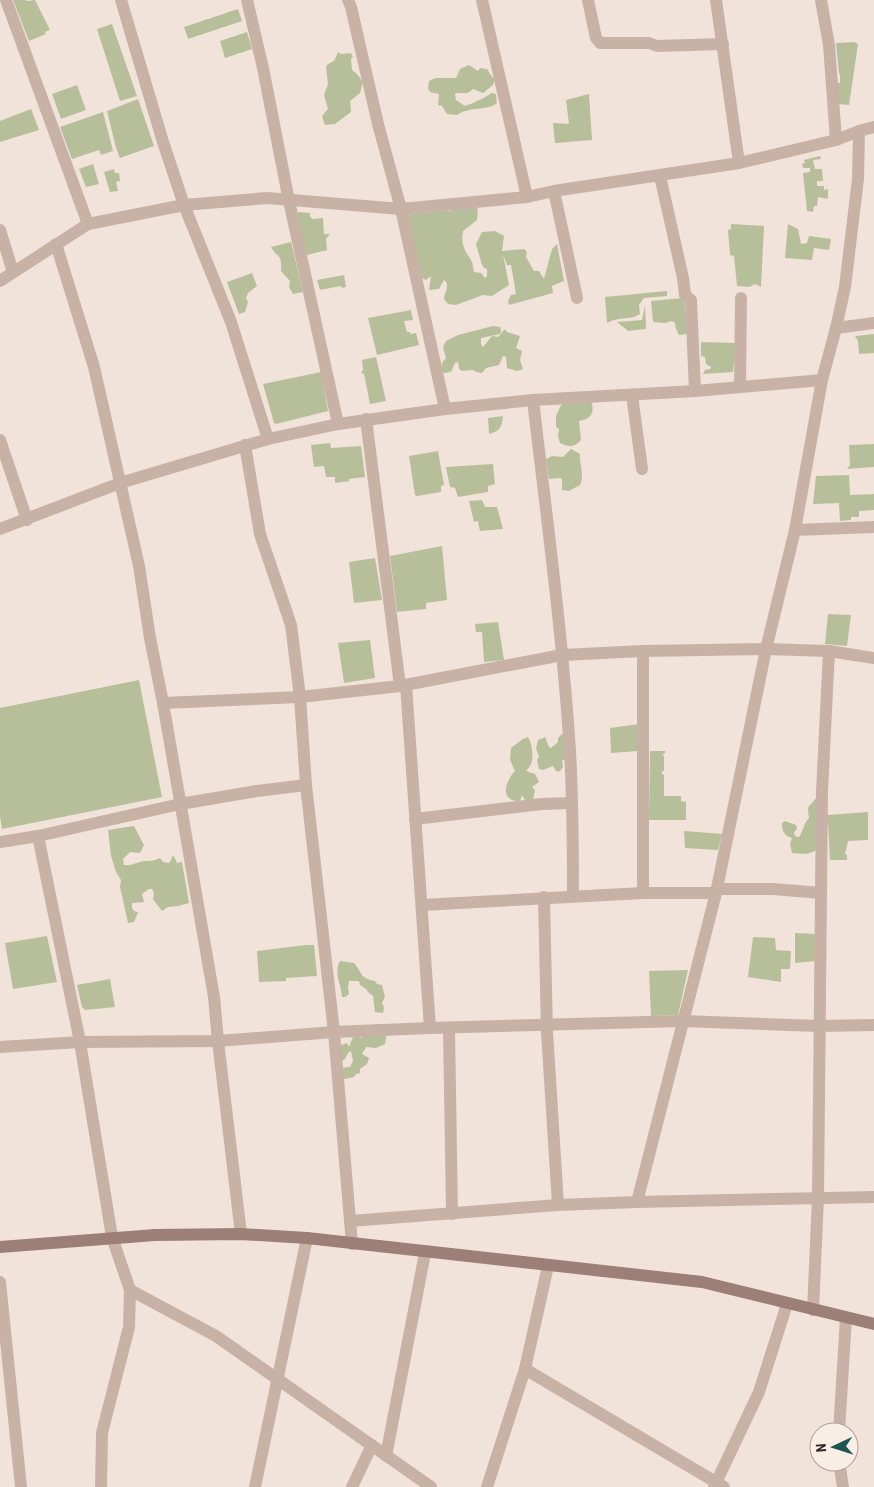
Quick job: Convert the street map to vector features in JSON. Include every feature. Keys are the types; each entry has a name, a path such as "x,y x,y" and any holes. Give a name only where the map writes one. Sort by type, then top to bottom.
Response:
{"street":[{"path":"6,0 88,224"},
{"path":"121,0 163,142 184,205 231,322 268,439"},
{"path":"247,0 338,424"},
{"path":"348,0 400,208 445,409"},
{"path":"482,0 527,197"},
{"path":"588,0 596,38 600,43 649,43 656,46 722,44"},
{"path":"716,0 739,162"},
{"path":"821,0 828,44 836,140"},
{"path":"0,281 88,224 184,205 267,198 400,208 527,197 554,191 660,176 739,162 836,140 874,127"},
{"path":"637,1202 716,891 766,649 795,530 822,380 845,286 858,179 859,131"},
{"path":"660,176 683,278 685,295 691,300 695,391"},
{"path":"554,191 577,298"},
{"path":"0,230 14,272"},
{"path":"56,244 94,367 139,566 150,638 214,997 241,1234"},
{"path":"740,386 741,298"},
{"path":"836,328 874,323"},
{"path":"0,530 120,483 245,445 338,424 445,409 533,400 695,391 822,380"},
{"path":"632,395 642,469"},
{"path":"533,400 562,656 569,737 573,896"},
{"path":"366,419 403,686 422,905 430,1028"},
{"path":"0,440 27,520"},
{"path":"245,445 260,534 291,625 300,697 306,785 334,1032 352,1244"},
{"path":"795,530 874,527"},
{"path":"163,703 300,697 403,686 562,656 643,651 766,649 829,651 874,658"},
{"path":"643,651 644,893"},
{"path":"812,1310 818,1198 822,792 829,651"},
{"path":"0,842 38,836 180,804 306,785"},
{"path":"415,819 542,804 572,803"},
{"path":"38,836 80,1042 112,1238 130,1290 129,1327 102,1433 101,1487"},
{"path":"422,905 544,897 773,889 821,893"},
{"path":"544,897 547,1025 558,1205"},
{"path":"0,1047 80,1042 218,1041 334,1032 430,1028 682,1021 819,1026 874,1025"},
{"path":"449,1028 452,1214"},
{"path":"350,1221 558,1205 874,1197"},
{"path":"0,1247 155,1235 241,1234 307,1238 425,1253 702,1282 874,1324"},
{"path":"255,1487 307,1238"},
{"path":"386,1456 425,1253"},
{"path":"487,1487 525,1370 548,1266"},
{"path":"0,1282 20,1487"},
{"path":"130,1290 216,1336 431,1487"},
{"path":"525,1370 718,1485 759,1392 787,1304"},
{"path":"840,1422 846,1318"},
{"path":"352,1487 372,1445"},
{"path":"841,1472 842,1487"}],"green space":[{"path":"13,0 35,0 50,30 45,32 46,34 29,41"},
{"path":"238,9 242,21 188,39 184,27"},
{"path":"112,24 137,96 120,101 97,29"},
{"path":"247,32 252,49 225,58 220,41"},
{"path":"854,42 858,44 849,105 837,104 836,83 840,83 840,75 836,43"},
{"path":"338,52 341,54 351,53 353,57 351,59 352,70 363,82 360,93 350,101 351,112 335,124 325,125 322,116 328,109 324,95 328,84 326,67 334,61"},
{"path":"469,65 478,71 480,68 487,69 495,79 493,85 483,93 473,89 468,93 455,94 456,100 465,106 492,93 496,94 497,103 489,107 467,110 457,115 447,114 442,106 438,105 439,94 430,92 428,88 429,81 435,78 456,78 460,69"},
{"path":"77,85 86,110 61,119 52,94"},
{"path":"589,94 592,140 555,143 553,123 569,124 566,100"},
{"path":"138,99 154,146 120,158 107,111"},
{"path":"31,109 39,130 0,142 0,121"},
{"path":"103,112 113,151 101,155 99,150 72,159 60,127"},
{"path":"820,156 821,159 813,160 815,169 822,169 823,181 817,181 817,186 824,186 824,190 828,189 828,199 818,197 817,206 814,206 813,212 807,211 803,173 810,172 810,168 803,168 802,164 805,163 804,160"},
{"path":"93,164 99,184 86,187 79,169"},
{"path":"114,169 115,173 119,173 120,181 116,182 118,191 110,192 104,172"},
{"path":"458,205 477,207 478,210 477,220 463,231 462,236 464,247 472,261 474,272 481,273 485,278 487,276 487,269 482,265 476,244 482,232 495,231 504,236 502,251 524,249 534,271 539,271 544,279 552,249 557,244 564,281 552,286 553,293 509,305 508,301 511,295 516,294 511,265 507,265 503,254 509,285 492,296 483,295 456,305 448,304 444,299 447,284 444,280 439,289 429,290 431,276 426,280 420,277 408,216 410,213 450,211"},
{"path":"296,213 310,213 312,219 323,218 324,234 330,234 326,239 327,250 307,255"},
{"path":"731,224 764,226 761,287 755,284 749,287 737,286 734,256 730,255 728,230 731,229"},
{"path":"788,224 798,229 801,244 807,243 809,236 831,239 829,250 814,248 812,260 785,258"},
{"path":"291,242 303,292 293,294 289,287 290,281 281,271 280,259 271,247"},
{"path":"252,273 257,286 248,293 245,312 239,314 227,282"},
{"path":"344,275 346,287 342,288 341,286 320,290 317,280"},
{"path":"667,291 667,296 644,298 639,305 640,314 607,323 605,297"},
{"path":"684,298 688,334 679,335 675,323 672,321 665,323 653,322 651,301"},
{"path":"645,305 646,329 628,331 617,322 642,320"},
{"path":"411,310 413,320 404,321 407,332 410,332 410,334 416,333 419,345 377,355 368,318"},
{"path":"493,326 500,327 500,334 481,338 483,347 492,336 498,337 505,329 507,332 520,336 516,348 522,351 520,360 523,369 517,371 507,368 506,357 503,356 499,365 486,368 482,373 473,370 462,371 459,369 458,362 455,363 451,372 444,373 442,371 442,363 446,358 443,347 446,341 458,335"},
{"path":"874,334 874,353 859,354 858,341 855,336"},
{"path":"701,342 736,343 733,372 703,374 705,370 711,367 706,364 705,357 701,356"},
{"path":"376,357 386,401 370,404 364,374 361,373 363,370 362,360"},
{"path":"321,372 328,411 274,423 263,384"},
{"path":"591,402 593,409 591,415 579,421 581,440 571,446 560,443 559,429 556,427 556,416 562,403"},
{"path":"503,416 500,428 489,434 488,418"},
{"path":"330,443 331,448 361,446 365,477 335,483 335,477 326,477 324,466 314,467 311,445"},
{"path":"874,444 874,467 847,469 850,465 849,445"},
{"path":"571,449 580,454 582,477 580,485 569,491 562,490 562,479 549,479 546,459 552,456 563,457"},
{"path":"438,451 444,485 441,486 441,492 417,496 415,495 409,456"},
{"path":"493,464 495,484 488,486 488,492 458,497 455,488 450,487 446,467"},
{"path":"849,475 850,495 874,494 874,510 859,511 859,517 851,517 851,520 840,521 839,503 813,504 816,476"},
{"path":"482,500 485,507 497,507 503,529 480,531 478,521 474,522 469,501"},
{"path":"442,546 447,600 426,603 426,609 397,612 390,556"},
{"path":"375,558 382,600 354,603 349,562"},
{"path":"828,614 851,615 847,646 825,644"},
{"path":"498,622 504,660 484,662 482,632 476,632 475,624"},
{"path":"370,640 375,678 344,683 338,643"},
{"path":"139,680 162,797 2,829 0,816 0,708"},
{"path":"639,724 638,751 611,753 610,728"},
{"path":"562,734 566,735 566,758 562,761 563,767 559,772 553,766 543,770 539,769 537,760 539,757 536,749 538,740 545,737 551,748 558,742 558,738"},
{"path":"528,737 532,758 531,765 526,771 535,774 539,782 532,787 535,790 533,800 526,802 522,795 520,801 509,798 506,790 511,775 515,771 510,760 511,748"},
{"path":"650,751 665,751 663,754 664,771 662,771 664,775 664,796 681,796 681,801 686,802 686,820 649,820"},
{"path":"816,798 828,815 868,812 868,840 848,841 845,854 847,855 847,860 830,860 828,823 815,851 807,854 792,853 790,844 792,838 784,833 782,823 785,821 796,825 795,836 799,837 809,818 809,806"},
{"path":"134,826 144,845 140,853 130,852 123,859 124,865 160,858 163,862 169,863 174,856 177,863 182,862 189,903 168,907 162,911 153,899 154,893 152,889 149,889 142,894 144,902 132,903 134,911 138,912 134,922 128,923 120,887 121,880 116,872 111,856 108,830"},
{"path":"684,831 722,834 718,850 685,848"},
{"path":"795,933 816,934 816,961 795,963"},
{"path":"47,936 57,982 13,989 5,943"},
{"path":"753,937 775,938 776,950 791,951 790,969 781,969 781,982 748,977"},
{"path":"314,945 317,976 286,978 286,981 259,982 257,951"},
{"path":"340,961 354,963 364,977 382,985 385,997 382,1003 384,1007 383,1013 375,1012 373,996 360,985 359,981 349,981 349,994 342,997 337,970"},
{"path":"688,970 678,1015 651,1016 649,971"},
{"path":"110,979 115,1007 85,1010 82,1007 77,985"},
{"path":"381,1024 386,1033 385,1044 376,1048 366,1047 362,1054 369,1058 367,1064 360,1069 360,1073 354,1077 340,1080 340,1068 350,1067 353,1061 351,1051 344,1060 339,1060 341,1045 347,1043 349,1047 353,1037 361,1038 372,1025"}]}
